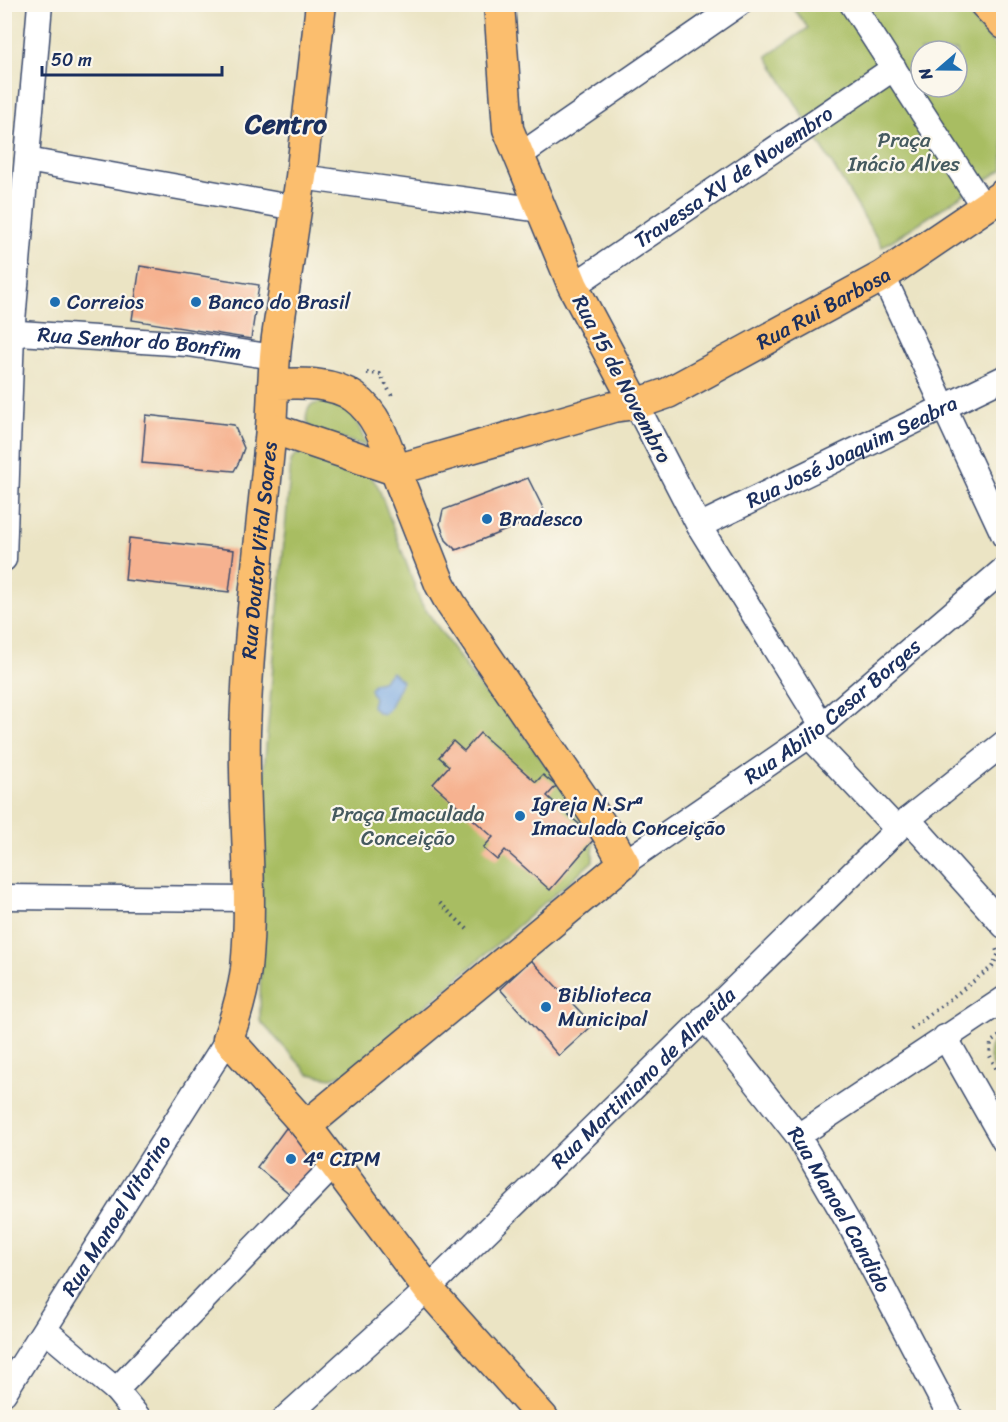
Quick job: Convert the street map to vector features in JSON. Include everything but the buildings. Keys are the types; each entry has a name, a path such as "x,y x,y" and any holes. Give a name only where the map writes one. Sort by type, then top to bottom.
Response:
{"main road":[{"name":"Rua Doutor Vital Soares","path":"228,1039 238,1008 246,969 248,899 245,733 255,569 271,428 274,370 321,4"},
{"name":"Rua 15 de Novembro","path":"499,4 506,115 519,156 573,286 636,404"},
{"path":"985,4 1004,24"},
{"name":"Rua Rui Barbosa","path":"395,470 613,407 636,404 668,393 883,276 994,201"},
{"path":"274,370 301,383 336,388 353,396 369,411 385,440 440,584 451,604 607,832 624,862 306,1126"},
{"path":"271,428 395,470"},
{"path":"228,1039 267,1080 336,1163 428,1289 543,1418"}],"street":[{"path":"4,559 8,332 27,160 40,4"},
{"path":"519,156 739,4"},
{"path":"852,4 894,68 994,201"},
{"name":"Travessa XV de Novembro","path":"573,286 894,68"},
{"path":"27,160 296,208"},
{"path":"300,177 541,210"},
{"path":"883,276 1004,536"},
{"name":"Rua Senhor do Bonfim","path":"8,332 188,344 274,370"},
{"name":"Rua José Joaquim Seabra","path":"699,526 1004,378"},
{"name":"Rua 15 de Novembro","path":"636,404 699,526 815,731 902,824 998,933"},
{"name":"Rua Abilio Cesar Borges","path":"624,862 815,731 1004,569"},
{"name":"Rua Martiniano de Almeida","path":"285,1418 428,1289 902,824 1004,743"},
{"path":"4,897 248,899"},
{"path":"798,1136 1004,999"},
{"name":"Rua Manoel Candido","path":"704,1017 798,1136 850,1227 951,1418"},
{"path":"945,1037 1004,1141"},
{"name":"Rua Manoel Vitorino","path":"4,1394 228,1039"},
{"path":"116,1390 336,1163"},
{"path":"45,1330 116,1390 139,1418"}],"path":[{"path":"357,371 380,374 393,400"},
{"path":"440,903 467,929"},
{"path":"911,1029 992,967 998,956 998,933"},
{"path":"1004,1033 991,1042 990,1056 1004,1085"}],"green space":[{"name":"Praça Inácio Alves","path":"791,5 961,5 1003,55 1003,169 882,247 767,56 808,28"},
{"path":"326,401 351,408 367,446 311,430 306,417 307,411 311,405"},
{"name":"Praça Imaculada Conceição","path":"304,453 368,473 378,486 421,603 485,694 495,697 594,828 593,861 349,1072 331,1078 309,1074 260,1021 262,792 291,461 295,455"},
{"path":"1003,1033 1003,1085 992,1063 990,1051 991,1045"}],"water":[{"path":"392,672 402,681 388,710 383,714 377,712 372,706 374,698 370,689 374,683 382,681"}],"place":[{"name":"Correios","path":"55,302"},
{"name":"Banco do Brasil","path":"196,302"},
{"name":"Bradesco","path":"487,519"},
{"name":"Igreja N.Srª Imaculada Conceição","path":"520,816"},
{"name":"Biblioteca Municipal","path":"546,1007"},
{"name":"4ª CIPM","path":"291,1159"}],"district":[{"name":"Centro","path":"286,124"}]}
